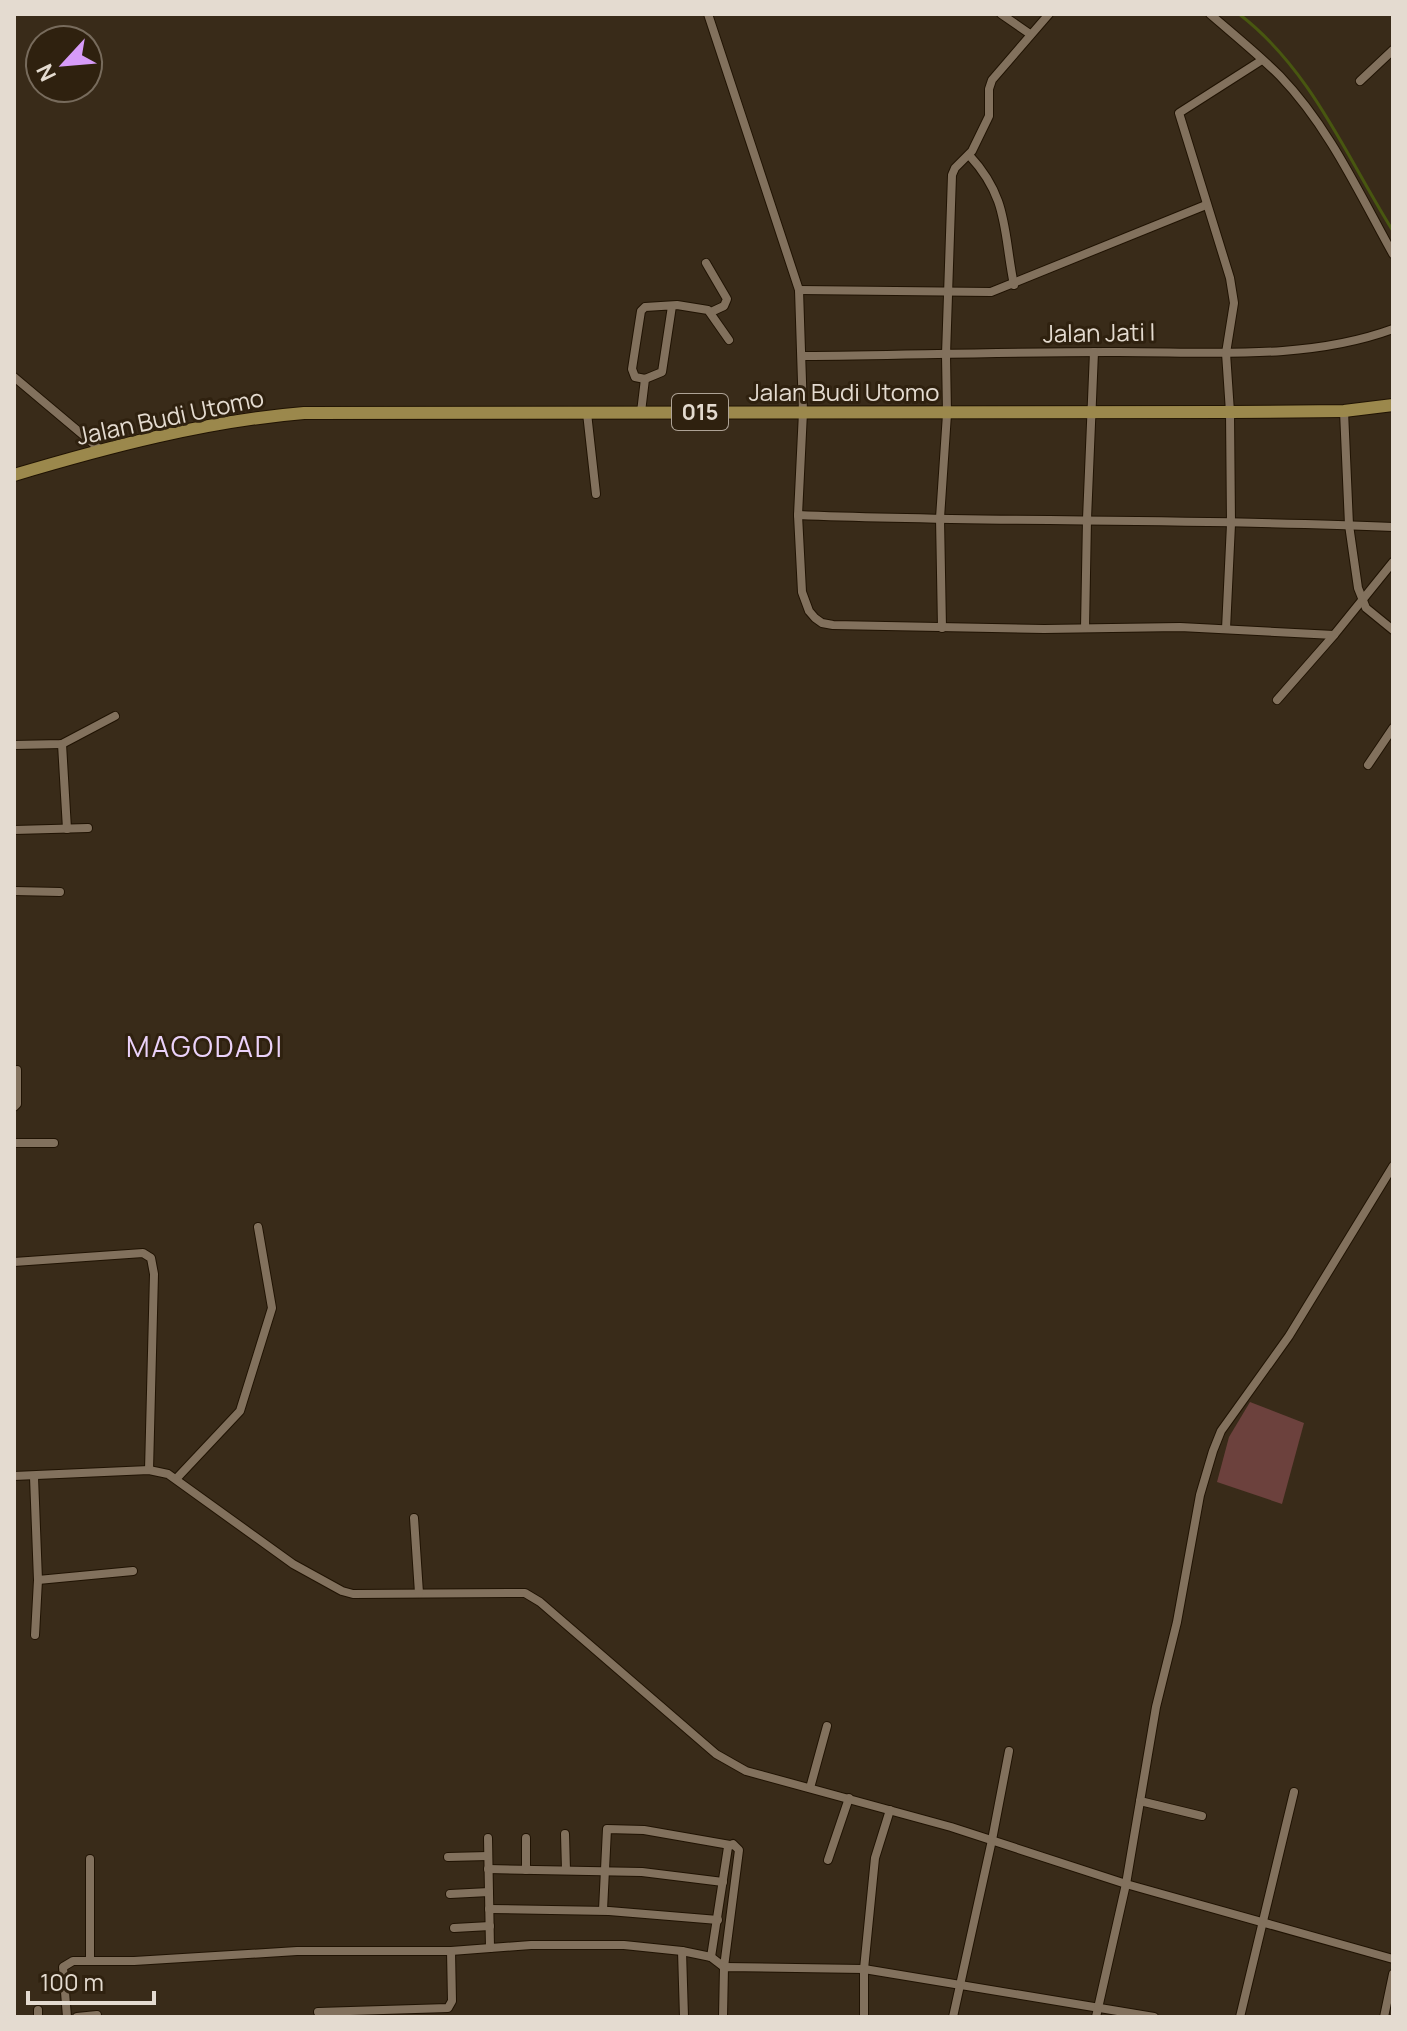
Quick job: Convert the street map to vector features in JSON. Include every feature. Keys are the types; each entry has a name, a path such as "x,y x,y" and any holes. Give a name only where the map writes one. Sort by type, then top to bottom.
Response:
{"main road":[{"name":"Jalan Budi Utomo","path":"14,475 211,425 289,414 371,411 1230,412 1344,411 1393,405"}],"street":[{"path":"708,14 799,290 803,412 798,515 802,592 815,618 833,625 1226,629 1334,635"},
{"path":"1001,14 1030,34"},
{"path":"942,628 940,518 947,414 947,293 952,175 969,155 990,111 989,89 992,80 1049,14"},
{"path":"1210,14 1279,75 1313,115 1393,254"},
{"path":"1360,81 1393,50"},
{"path":"1226,629 1231,524 1226,353 1232,319 1232,290 1179,113 1262,60"},
{"path":"969,155 992,182 1002,209 1014,285"},
{"path":"799,290 991,292 1206,205"},
{"path":"672,306 662,372 645,379 635,377 632,369 641,311 645,307 672,306 711,312 724,306 727,299 706,263"},
{"path":"711,312 729,340"},
{"name":"Jalan Jati I","path":"803,356 1226,353 1312,347 1373,336 1393,329"},
{"path":"1085,628 1094,352"},
{"path":"14,377 103,452"},
{"path":"641,412 645,379"},
{"path":"1344,411 1349,525 1362,602 1393,630"},
{"path":"587,413 596,494"},
{"path":"798,515 1393,527"},
{"path":"1277,700 1393,562"},
{"path":"14,745 62,744 115,716"},
{"path":"1368,765 1393,728"},
{"path":"62,744 67,829"},
{"path":"14,830 88,828"},
{"path":"14,891 60,892"},
{"path":"14,1107 17,1104 17,1070"},
{"path":"14,1143 54,1143"},
{"path":"1096,2017 1126,1884 1156,1707 1177,1622 1200,1495 1213,1451 1221,1431 1289,1336 1393,1166"},
{"path":"177,1478 240,1411 272,1308 258,1227"},
{"path":"14,1262 143,1253 151,1258 154,1274 149,1470"},
{"path":"14,1476 149,1470 168,1474 293,1564 353,1594 518,1591 528,1594 716,1754 746,1771 849,1798 1126,1884 1393,1959"},
{"path":"34,1477 38,1580 35,1635"},
{"path":"414,1518 419,1593"},
{"path":"38,1580 133,1571"},
{"path":"810,1788 827,1726"},
{"path":"953,2017 1009,1751"},
{"path":"1240,2017 1294,1792"},
{"path":"828,1860 849,1798"},
{"path":"1140,1801 1202,1816"},
{"path":"864,2017 864,1969 875,1858 890,1810"},
{"path":"603,1910 605,1832 611,1828 644,1830 737,1845 739,1850 724,1967 723,2017"},
{"path":"565,1834 566,1870"},
{"path":"488,1838 490,1948"},
{"path":"526,1838 526,1870"},
{"path":"711,1957 730,1845"},
{"path":"448,1857 488,1856"},
{"path":"90,1859 90,1961"},
{"path":"488,1869 642,1872 723,1882"},
{"path":"450,1894 489,1892"},
{"path":"489,1909 603,1910 718,1920"},
{"path":"454,1928 490,1926"},
{"path":"67,2017 64,1965 73,1961 134,1961 297,1951 451,1951 531,1945 624,1945 682,1951 711,1957 724,1967 864,1969 1154,2017"},
{"path":"318,2012 387,2014 450,2006 451,1951"},
{"path":"682,1951 684,2017"},
{"path":"1384,2017 1393,1974"},
{"path":"77,2017 97,2015"}],"shaded area":[{"path":"1250,1402 1304,1423 1282,1504 1217,1482 1229,1437"}],"waterway":[{"path":"1239,14 1264,36 1307,87 1393,231"}],"district":[{"name":"MAGODADI","path":"205,1046"}]}
